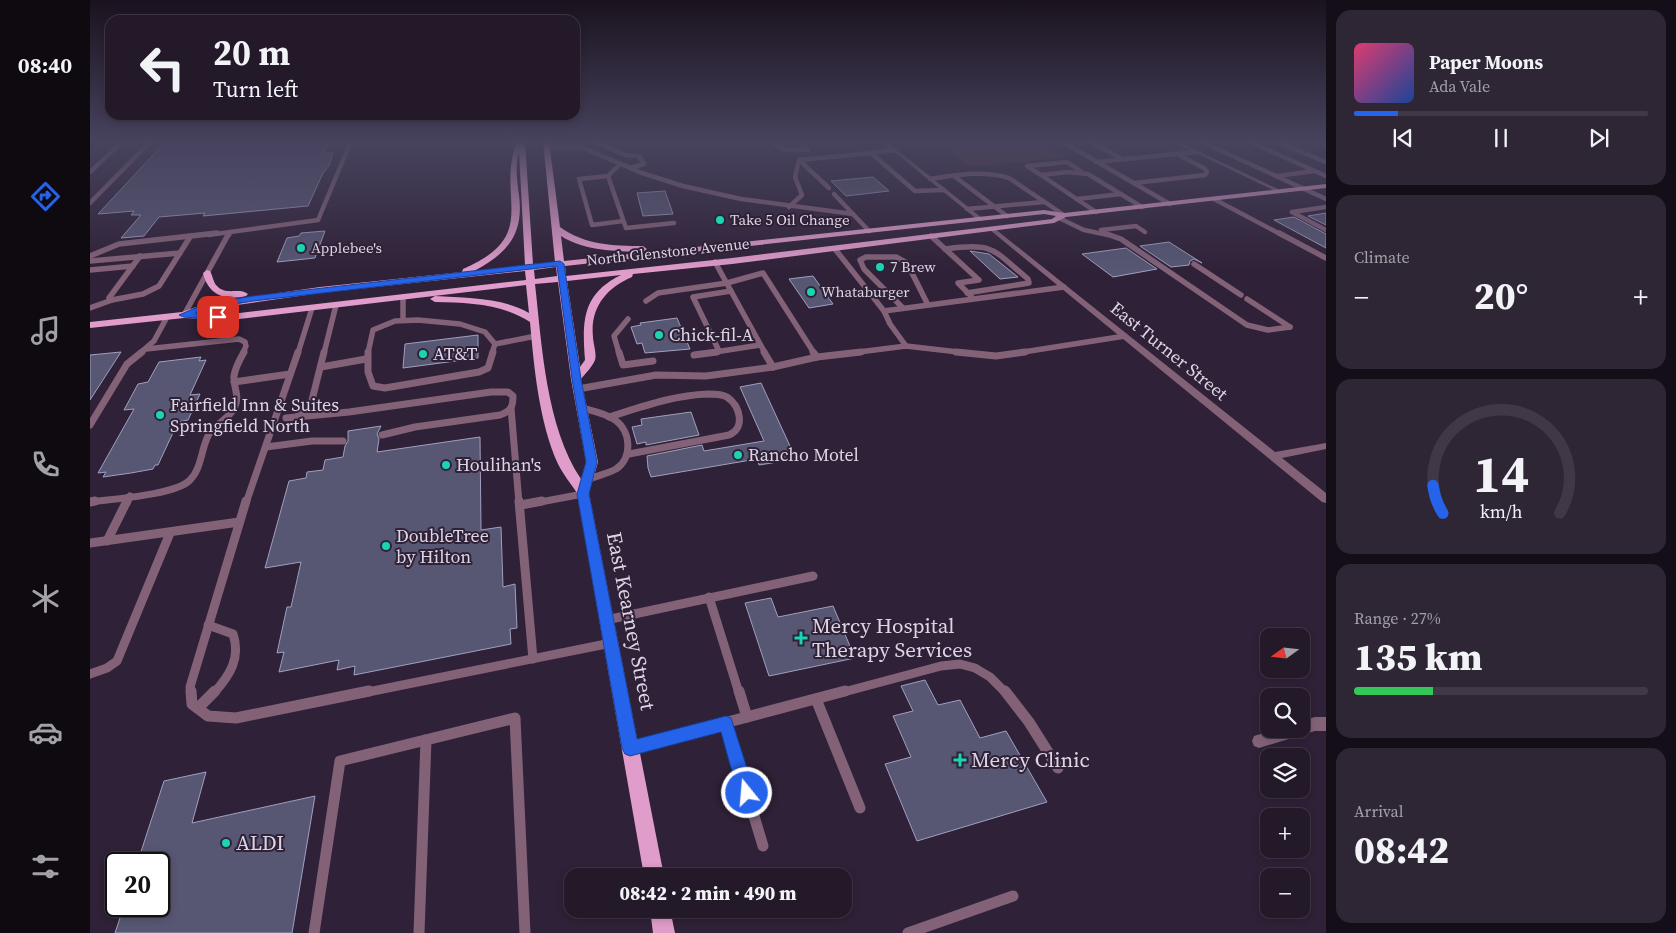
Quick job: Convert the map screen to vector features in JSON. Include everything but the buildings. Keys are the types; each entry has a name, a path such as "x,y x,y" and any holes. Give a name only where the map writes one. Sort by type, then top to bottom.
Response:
{"main road":[{"path":"447,276 480,264 502,248 513,234 517,218 515,185"},
{"name":"East Kearney Street","path":"524,185 530,282 539,362 554,438 564,466 584,489"},
{"name":"East Kearney Street","path":"552,185 560,264 577,384 592,462 584,489 606,620 652,868"},
{"name":"North Glenstone Avenue","path":"184,315 208,306 360,285 1044,212 1061,217 1326,186"},
{"path":"992,229 996,224 1036,218 1044,212"},
{"name":"North Glenstone Avenue","path":"90,326 167,316 231,317 312,308 1054,222 1061,217"},
{"path":"904,239 912,233 972,225 979,222 980,219"},
{"path":"557,229 565,236 576,241 600,246 641,249 788,234 844,234"},
{"path":"577,384 590,360 588,318 600,294 621,278 658,268"},
{"path":"207,273 211,287 227,294 304,287 360,285"},
{"path":"403,297 490,303 520,311 534,320"},
{"path":"662,918 664,933"}],"street":[{"path":"937,185 980,219"},
{"path":"1264,185 1278,191"},
{"name":"East Turner Street","path":"992,229 1326,499"},
{"path":"1273,456 1326,446"},
{"path":"1310,725 1326,724"},
{"path":"1259,741 1268,738"}],"lane":[{"path":"90,203 108,185"},
{"path":"90,256 118,244 190,237 318,220 333,185"},
{"path":"581,185 592,224 623,221"},
{"path":"611,185 626,228 674,223"},
{"path":"680,185 741,199 853,214"},
{"path":"789,206 802,196 798,185"},
{"path":"825,185 829,188"},
{"path":"908,185 916,191 944,190"},
{"path":"965,185 1007,216"},
{"path":"1019,185 1044,202 1061,217 1084,230 1096,231 1136,226 1145,232"},
{"path":"1055,185 1096,212"},
{"path":"1104,185 1142,207"},
{"path":"1137,185 1170,204"},
{"path":"1295,185 1326,199"},
{"path":"834,194 869,231"},
{"path":"1077,199 1121,194"},
{"path":"1214,199 1326,258"},
{"path":"967,209 1044,202"},
{"path":"1326,207 1292,212 1326,230"},
{"path":"1096,231 1121,239 1247,325 1258,330 1290,327 1247,299"},
{"path":"184,315 230,232"},
{"path":"931,236 979,280 958,283 974,299"},
{"path":"90,308 112,300 134,297 159,286 190,237"},
{"path":"945,249 978,244 991,248 1028,279 1029,283 967,293"},
{"path":"835,248 884,311 890,324 906,346"},
{"path":"90,261 180,253"},
{"path":"112,300 109,298 140,256"},
{"path":"903,308 864,269 860,260 866,257 896,257 908,263 928,305"},
{"path":"715,262 772,367"},
{"path":"1194,264 1241,295"},
{"path":"90,270 133,266"},
{"path":"646,301 658,293 727,283 763,273 818,357"},
{"path":"884,311 1064,287"},
{"path":"719,351 692,297 731,291"},
{"path":"403,297 403,320"},
{"path":"282,416 302,414 310,408 336,305"},
{"path":"312,308 290,374 282,416 266,447 239,522 190,687 192,704 208,716 236,718 611,643"},
{"path":"90,425 127,364 154,341 167,316"},
{"path":"628,319 614,336 623,365 654,361"},
{"path":"418,320 460,324 485,332 495,344 488,368 479,372 385,388 373,386 368,377 366,359 373,330 395,321 418,320"},
{"path":"495,344 536,336"},
{"path":"577,384 656,376 706,376 772,367 818,357 906,346 996,356 1125,336"},
{"path":"90,502 165,490 188,482 194,474 208,435 214,427 230,416 238,399 234,376 246,346 245,342 239,339 146,349"},
{"path":"694,355 760,345"},
{"path":"321,367 366,359"},
{"path":"234,382 290,374"},
{"path":"282,416 329,415 502,391 508,392 513,396 512,408 533,659"},
{"path":"609,417 693,395 714,393 724,395 731,401 738,415 740,424 738,430 729,436 629,454"},
{"path":"382,436 415,427 500,415 512,408"},
{"path":"521,506 584,489 624,463 629,454 624,430 609,417 582,408"},
{"path":"266,447 312,441 343,441"},
{"path":"107,541 130,496"},
{"path":"90,544 239,522"},
{"path":"90,674 107,668 117,661 170,533"},
{"path":"606,620 812,576"},
{"path":"709,597 747,717"},
{"path":"198,708 219,689 231,671 236,658 238,644 233,634 208,625"},
{"path":"630,748 941,666 961,664 979,670 994,680 1011,697 1058,768"},
{"path":"816,699 860,808"},
{"path":"314,933 340,762 515,718 524,933"},
{"path":"726,723 763,846"},
{"path":"419,933 426,740"},
{"path":"908,933 1013,896"}],"place":[{"name":"Take 5 Oil Change","path":"720,220"},
{"name":"Applebee's","path":"301,248"},
{"name":"7 Brew","path":"880,267"},
{"name":"Whataburger","path":"811,292"},
{"name":"Chick-fil-A","path":"659,335"},
{"name":"AT&T","path":"423,354"},
{"name":"Fairfield Inn & Suites Springfield North","path":"160,415"},
{"name":"Rancho Motel","path":"738,455"},
{"name":"Houlihan's","path":"446,465"},
{"name":"DoubleTree by Hilton","path":"386,546"},
{"name":"Mercy Hospital Therapy Services","path":"801,638"},
{"name":"Mercy Clinic","path":"960,760"},
{"name":"ALDI","path":"226,843"}],"route":[{"path":"218,317 184,315 208,306 253,298 560,264 565,289 576,379 592,462 583,494 630,748 726,723 747,793"}]}
